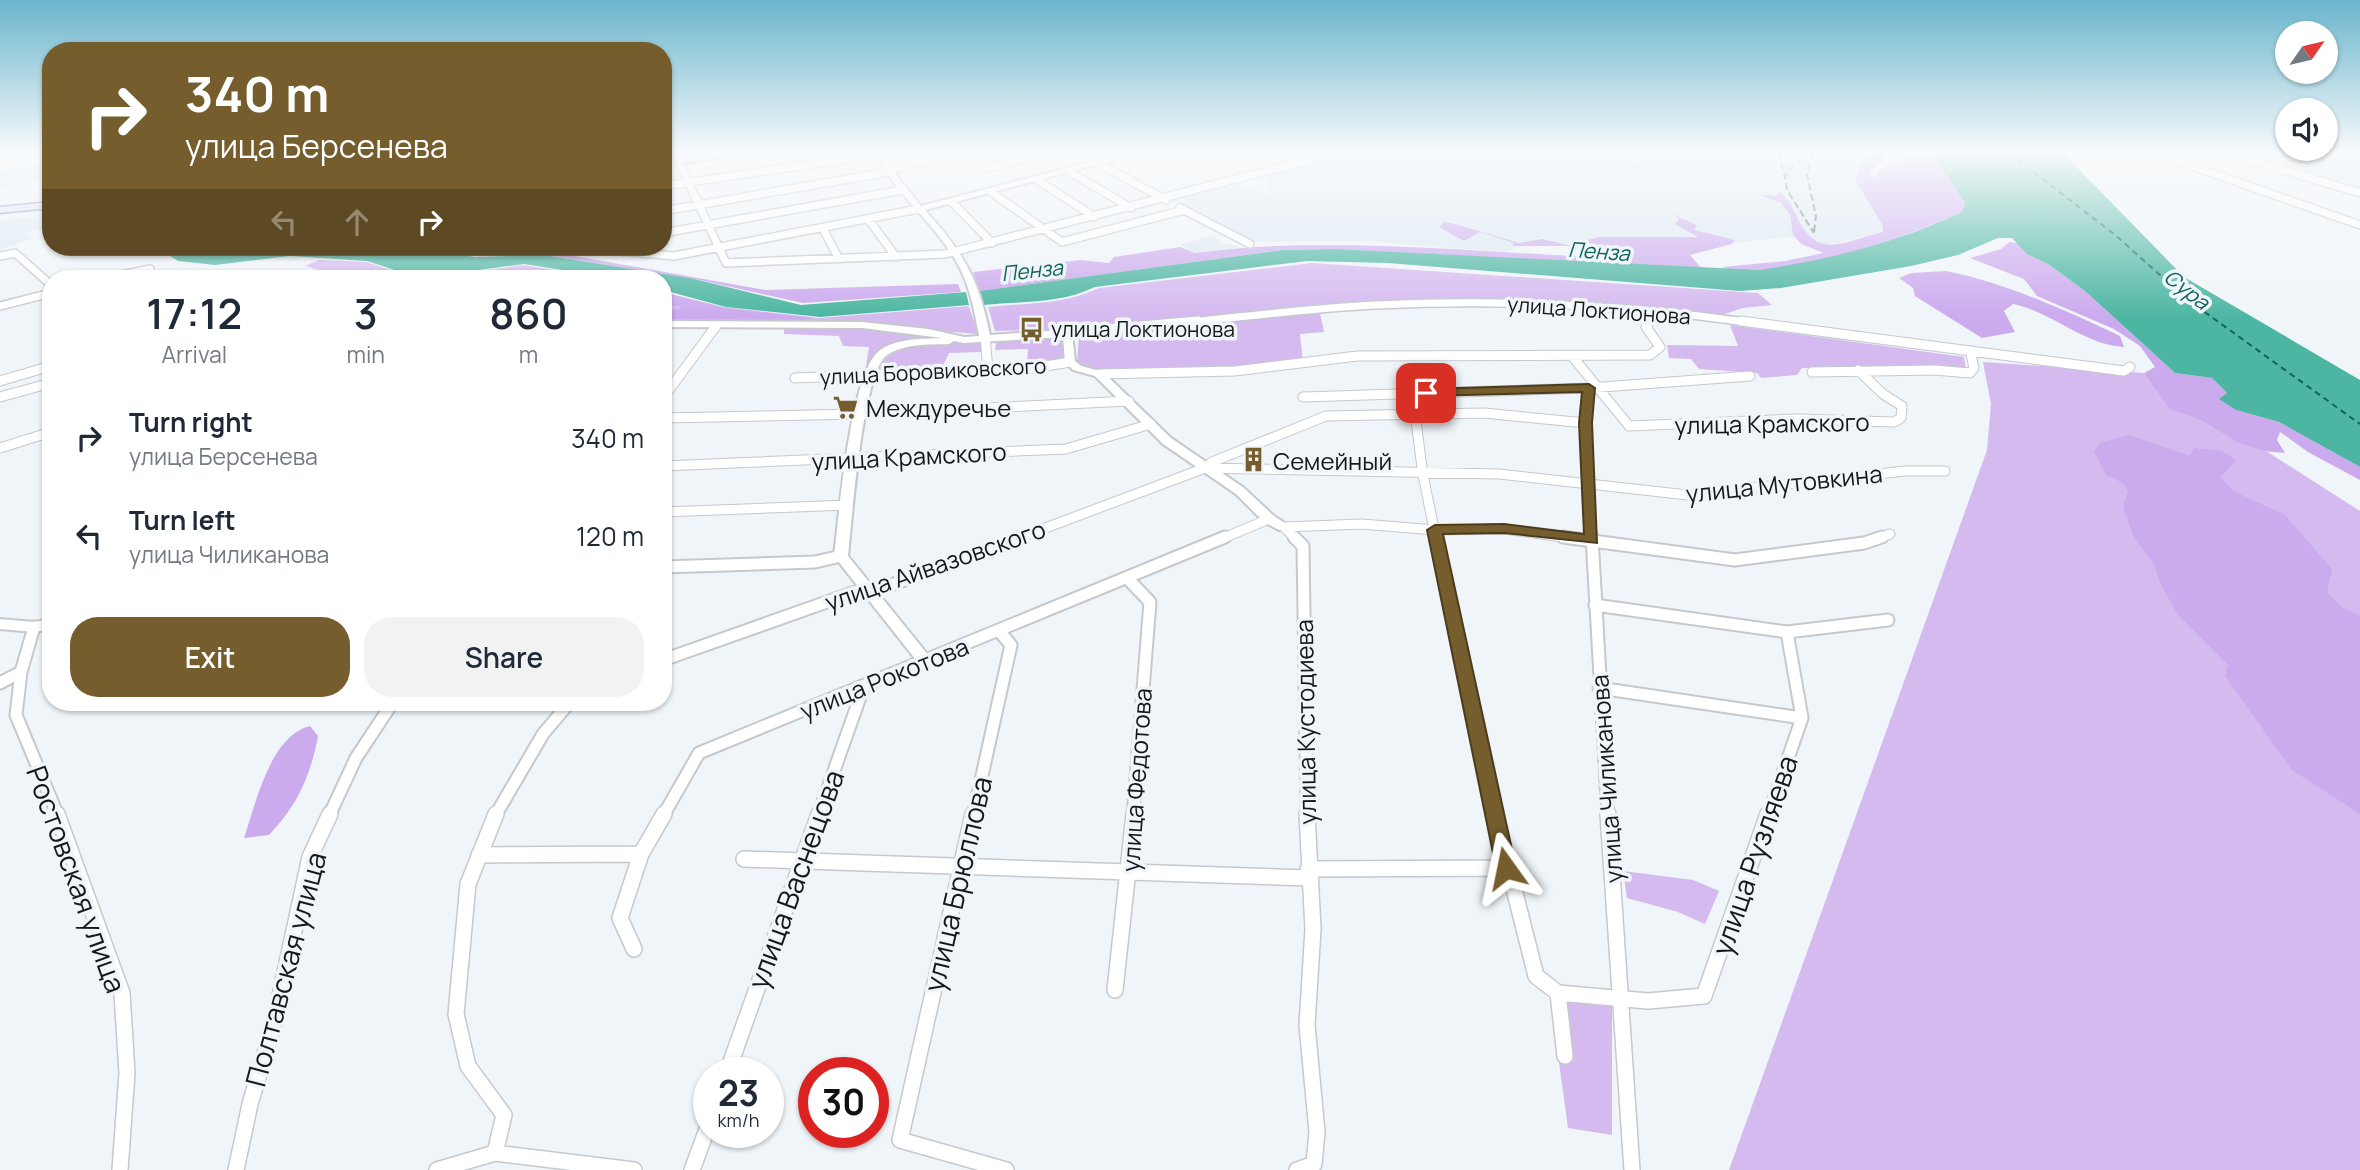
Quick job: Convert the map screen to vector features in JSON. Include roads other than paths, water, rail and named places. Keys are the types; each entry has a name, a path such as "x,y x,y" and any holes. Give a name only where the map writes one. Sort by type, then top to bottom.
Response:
{"main road":[{"path":"0,210 24,208"}],"street":[{"path":"699,208 726,262 896,257 956,252 1130,208"},
{"path":"672,231 804,208"},
{"path":"672,256 925,208"},
{"path":"957,208 992,243"},
{"path":"1013,208 1062,242 1184,210"},
{"path":"1080,208 1095,217"},
{"path":"1179,208 1250,244"},
{"path":"2310,208 2360,225"},
{"path":"918,209 956,252 978,306 985,337 988,370"},
{"path":"869,220 896,257"},
{"path":"822,229 839,259"},
{"path":"0,256 15,253 42,277"},
{"path":"0,306 42,295"},
{"name":"улица Локтионова","path":"1063,333 1375,304 1489,303 1641,310 1971,354 2124,370 2130,367"},
{"path":"1099,374 1235,371 1357,356 1642,356 1656,353 1660,347 1646,327 1650,320 1641,310"},
{"path":"672,324 862,325 928,332 964,340"},
{"path":"672,386 716,326"},
{"path":"925,661 841,556 853,459 870,375 877,359 889,350 906,345 1063,333 1068,335 1070,362"},
{"path":"1812,372 1858,370 1970,373 1974,368 1971,354"},
{"path":"1572,356 1592,386"},
{"name":"улица Боровиковского","path":"795,378 1028,369 1070,362"},
{"name":"улица Кустодиева","path":"1070,362 1077,368 1099,374 1167,441 1240,491 1269,519 1284,527 1303,547 1308,873 1313,929 1307,1025 1317,1132 1314,1164 1297,1170"},
{"path":"0,381 42,369"},
{"name":"улица Крамского","path":"1592,386 1629,426 1799,419 1894,422 1901,418 1902,406 1883,394 1858,370"},
{"path":"1303,397 1592,386 1750,376"},
{"path":"0,397 42,385"},
{"name":"улица Чиликанова","path":"1592,386 1586,423 1588,484 1632,1170"},
{"path":"672,418 862,414 1129,401"},
{"name":"улица Айвазовского","path":"672,657 855,592 870,593 1205,468 1212,462 1326,416 1484,413 1586,423"},
{"path":"1415,414 1423,475 1506,868 1536,976 1558,993 1622,1002"},
{"name":"улица Крамского","path":"672,466 1066,449 1151,424"},
{"path":"0,448 42,435"},
{"name":"улица Мутовкина","path":"1205,468 1423,475 1499,474 1688,495 1905,471 1945,471"},
{"path":"672,512 848,505"},
{"name":"улица Рокотова","path":"634,949 620,918 641,855 699,753 1269,519"},
{"path":"1284,527 1362,524 1435,530 1504,528 1735,560 1864,543 1889,534"},
{"path":"672,566 814,562 841,556"},
{"name":"улица Федотова","path":"1115,990 1129,872 1150,602 1128,579"},
{"path":"1595,605 1787,632 1888,620"},
{"path":"0,624 42,626"},
{"name":"Ростовская улица","path":"34,627 21,673 16,715 74,854 122,993 127,1073 120,1170"},
{"name":"улица Брюллова","path":"999,631 1011,645 900,1140 1006,1170"},
{"name":"улица Рузляева","path":"1622,1002 1666,1003 1704,996 1802,718 1787,632"},
{"path":"0,682 21,673"},
{"name":"улица Васнецова","path":"733,1057 864,686"},
{"path":"1599,688 1802,718"},
{"name":"Полтавская улица","path":"236,1170 250,1104 274,1023 310,857 356,758 387,711"},
{"path":"495,1153 504,1115 468,1066 456,1014 468,884 494,817 543,734 562,711"},
{"path":"479,855 641,855"},
{"path":"744,859 1129,872 1308,873 1506,868"},
{"path":"1558,993 1565,1056"},
{"path":"692,1170 700,1148"},
{"path":"437,1170 495,1153 634,1170"}],"water":[{"name":"Сура","path":"1963,208 2116,208 2184,277 2360,380 2360,467 2279,422 2236,410 2219,399 2227,393 2212,378 2175,373 2085,291 2048,264 2027,254 2012,238 1998,238 1958,255 1911,266 1781,288 1740,291 1388,263 1307,261 1095,287 1041,301 984,305 979,291 1283,250 1336,249 1759,270 1863,248 1938,223 1962,212"},
{"path":"170,256 290,256 215,265 178,261"},
{"path":"290,256 549,256 639,270 563,270 524,264 479,270 395,270 367,261"},
{"path":"672,275 801,305 966,292 969,305 820,317 726,307 672,292"}],"railway":[{"path":"1798,208 1814,233"},
{"path":"1814,208 1814,232"}],"place":[{"name":"улица Локтионова","path":"1031,329"},
{"name":"Междуречье","path":"846,407"},
{"name":"Семейный","path":"1253,460"}],"water label":[{"name":"Пенза","path":"1599,251"},
{"name":"Пенза","path":"1032,270"}]}
